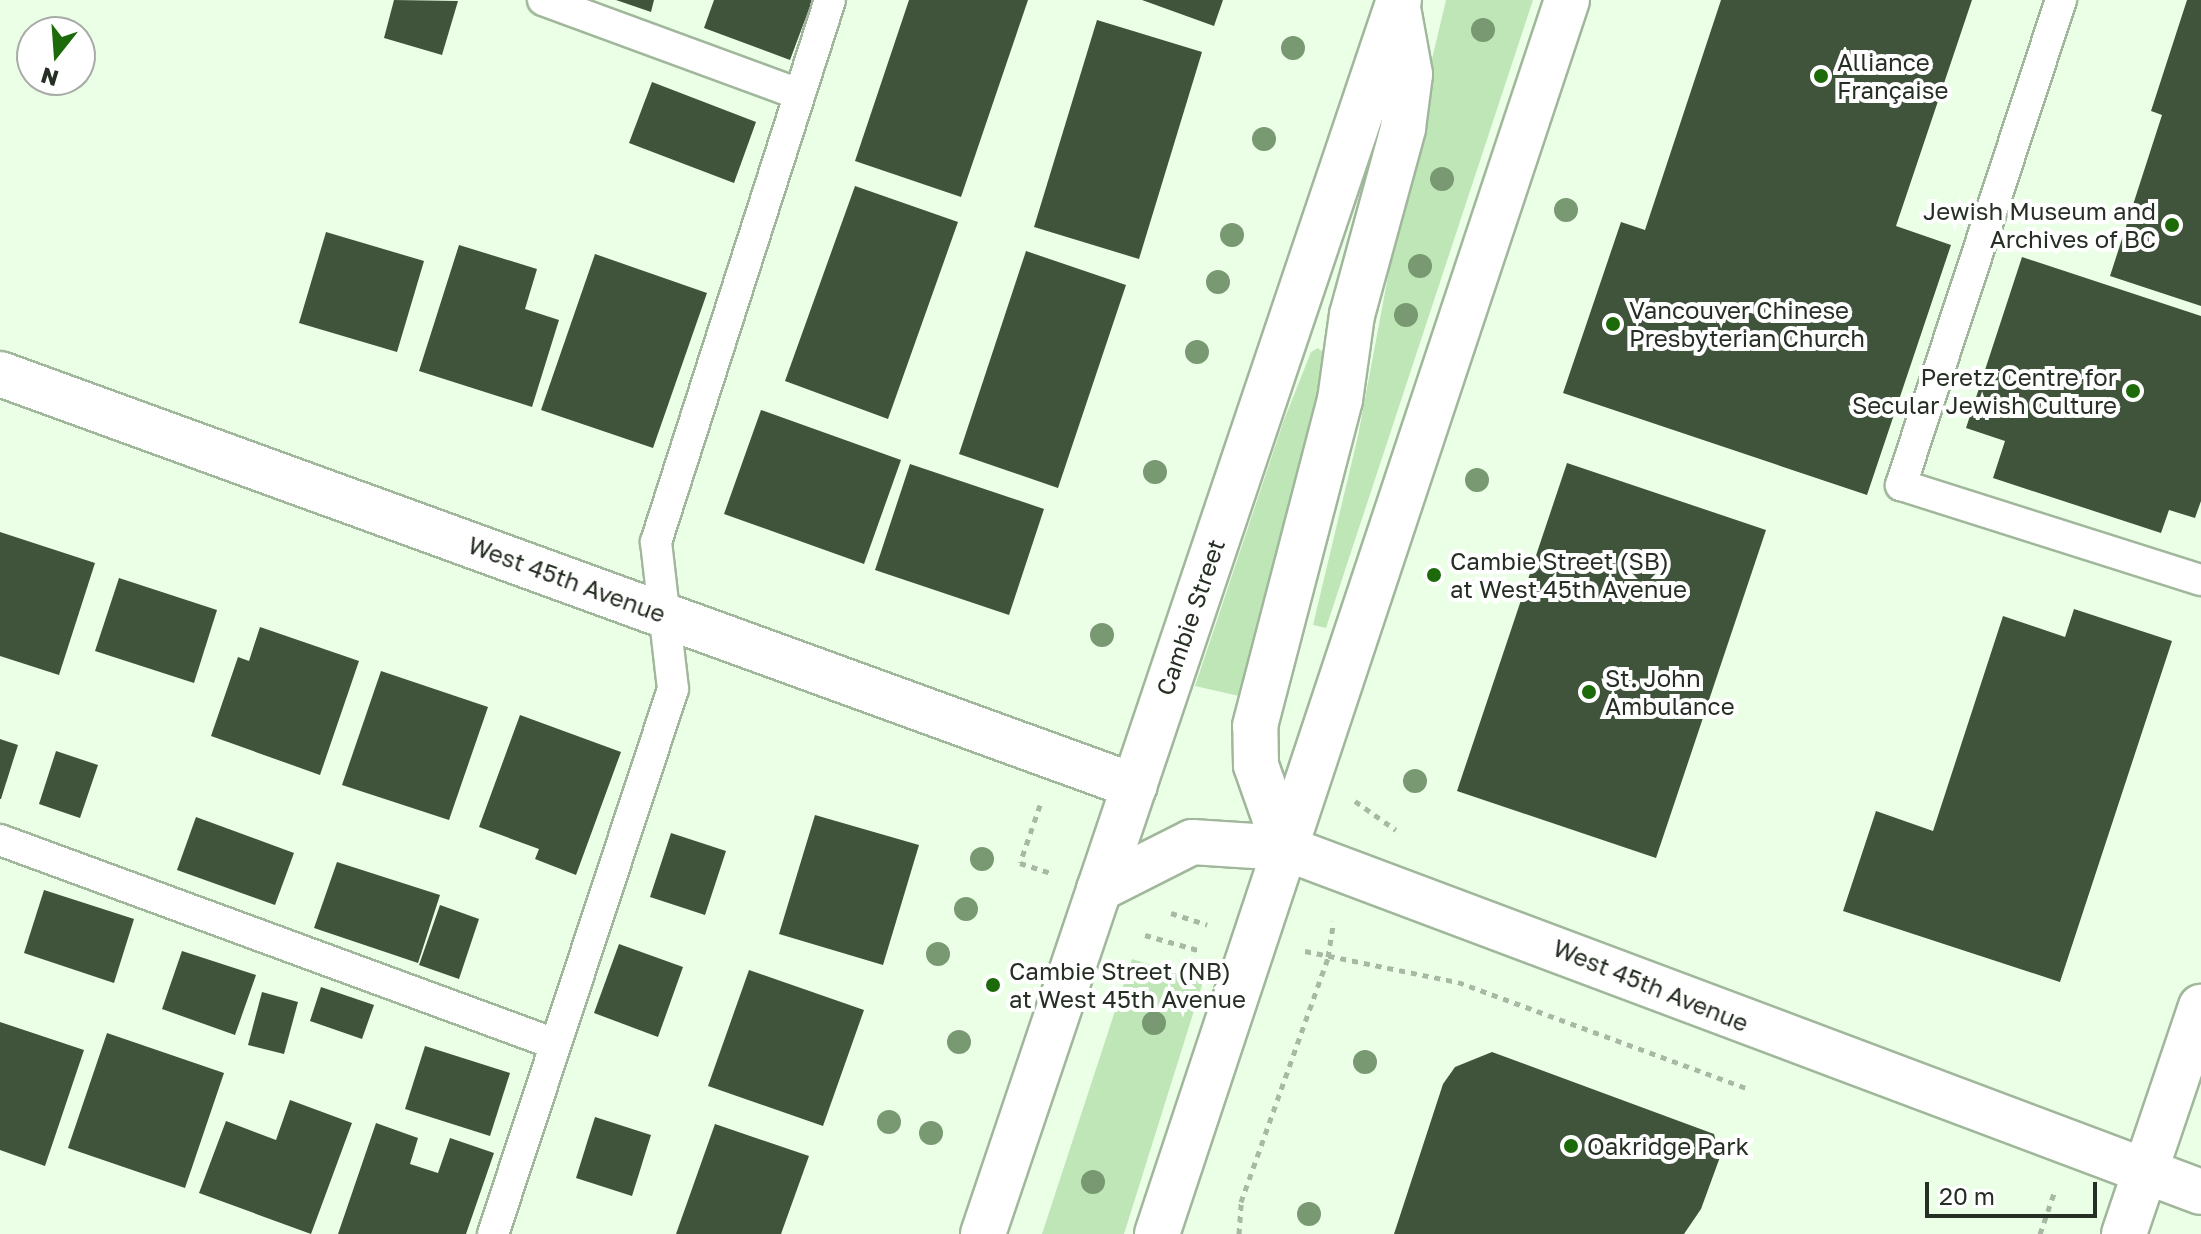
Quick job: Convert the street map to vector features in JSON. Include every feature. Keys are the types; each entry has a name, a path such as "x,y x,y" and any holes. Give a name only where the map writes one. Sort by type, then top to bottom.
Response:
{"main road":[{"path":"1157,1234 1567,0"},
{"path":"1285,848 1256,765 1255,726 1340,400 1352,315 1403,128 1410,74 1398,3"},
{"name":"Cambie Street","path":"983,1234 1398,3"},
{"name":"West 45th Avenue","path":"0,374 1134,786"},
{"name":"West 45th Avenue","path":"1099,889 1192,842 1285,848 1642,978 1802,1046 2201,1192"},
{"path":"2124,1234 2201,1007"}],"lane":[{"path":"543,0 799,94"},
{"path":"493,1234 673,689 656,542 830,0"},
{"path":"2061,0 1901,485 2201,580"},
{"path":"0,840 555,1044"}],"path":[{"path":"1041,801 1020,863 1041,870"},
{"path":"1157,908 1211,927"},
{"path":"1145,935 1202,951"},
{"path":"1239,1234 1241,1202 1328,957 1458,982 1746,1088"},
{"path":"2040,1234 2050,1204"}],"green space":[{"path":"1446,0 1533,0 1326,628 1313,625 1358,436 1417,122"},
{"path":"1318,348 1327,356 1269,610 1239,696 1195,686 1284,420 1311,352"},
{"path":"1132,959 1203,982 1124,1234 1042,1234"}],"building":[{"path":"394,0 458,1 442,55 384,38"},
{"path":"616,0 654,0 651,12"},
{"path":"714,0 812,1 790,60 704,28"},
{"path":"909,0 1028,0 961,197 855,161"},
{"path":"1142,0 1223,0 1214,26"},
{"path":"1721,0 1972,0 1896,226 1951,245 1867,495 1563,393 1621,222 1645,230"},
{"path":"2187,0 2201,0 2201,306 2110,276 2162,115 2151,111"},
{"path":"1097,20 1202,52 1139,259 1034,227"},
{"path":"652,82 756,122 734,183 629,143"},
{"path":"855,186 958,222 888,419 785,381"},
{"path":"326,232 424,261 397,352 299,323"},
{"path":"459,245 537,269 525,309 559,320 532,407 419,371"},
{"path":"1026,251 1126,285 1058,488 959,454"},
{"path":"595,254 707,293 653,448 541,410"},
{"path":"2022,257 2201,316 2201,501 2195,518 2169,510 2161,533 1993,478 2005,441 1966,428"},
{"path":"761,410 901,460 864,564 724,514"},
{"path":"1567,463 1766,530 1656,858 1457,791"},
{"path":"910,464 1044,509 1009,615 875,570"},
{"path":"0,532 95,563 59,675 0,656"},
{"path":"119,578 217,610 194,683 95,651"},
{"path":"2074,609 2172,641 2060,982 1843,911 1876,811 1933,831 2003,616 2065,637"},
{"path":"260,627 359,661 320,775 211,736 238,657 249,661"},
{"path":"381,671 488,707 449,820 342,785"},
{"path":"520,715 621,752 576,875 535,859 539,849 479,827"},
{"path":"0,739 18,745 1,799 0,799"},
{"path":"56,751 98,765 80,818 39,804"},
{"path":"815,815 919,845 883,965 779,934"},
{"path":"196,817 294,853 275,905 177,870"},
{"path":"671,833 726,851 705,915 650,897"},
{"path":"337,862 440,895 418,963 314,928"},
{"path":"44,890 134,919 114,983 24,953"},
{"path":"440,905 479,919 459,979 419,965"},
{"path":"619,944 683,967 658,1037 594,1013"},
{"path":"182,951 256,975 235,1035 162,1009"},
{"path":"749,970 864,1010 823,1126 708,1086"},
{"path":"321,987 374,1005 362,1039 310,1021"},
{"path":"262,992 298,1002 284,1054 248,1045"},
{"path":"0,1022 84,1050 45,1166 0,1150"},
{"path":"107,1033 224,1073 185,1188 68,1148"},
{"path":"425,1046 510,1073 490,1136 405,1109"},
{"name":"Oakridge Park","path":"1492,1052 1714,1134 1720,1157 1701,1209 1684,1234 1394,1234 1443,1084 1455,1067"},
{"path":"290,1100 352,1123 311,1234 199,1193 226,1121 276,1140"},
{"path":"595,1117 651,1135 632,1196 576,1178"},
{"path":"376,1123 418,1138 410,1164 438,1173 450,1138 494,1153 466,1234 338,1234"},
{"path":"715,1124 809,1156 781,1234 676,1234"}],"place":[{"name":"Alliance Française","path":"1821,76"},
{"name":"Jewish Museum and Archives of BC","path":"2172,225"},
{"name":"Vancouver Chinese Presbyterian Church","path":"1613,324"},
{"name":"Peretz Centre for Secular Jewish Culture","path":"2133,391"},
{"name":"Cambie Street (SB) at West 45th Avenue","path":"1434,575"},
{"name":"St. John Ambulance","path":"1589,692"},
{"name":"Cambie Street (NB) at West 45th Avenue","path":"993,985"},
{"name":"Oakridge Park","path":"1571,1146"}]}
